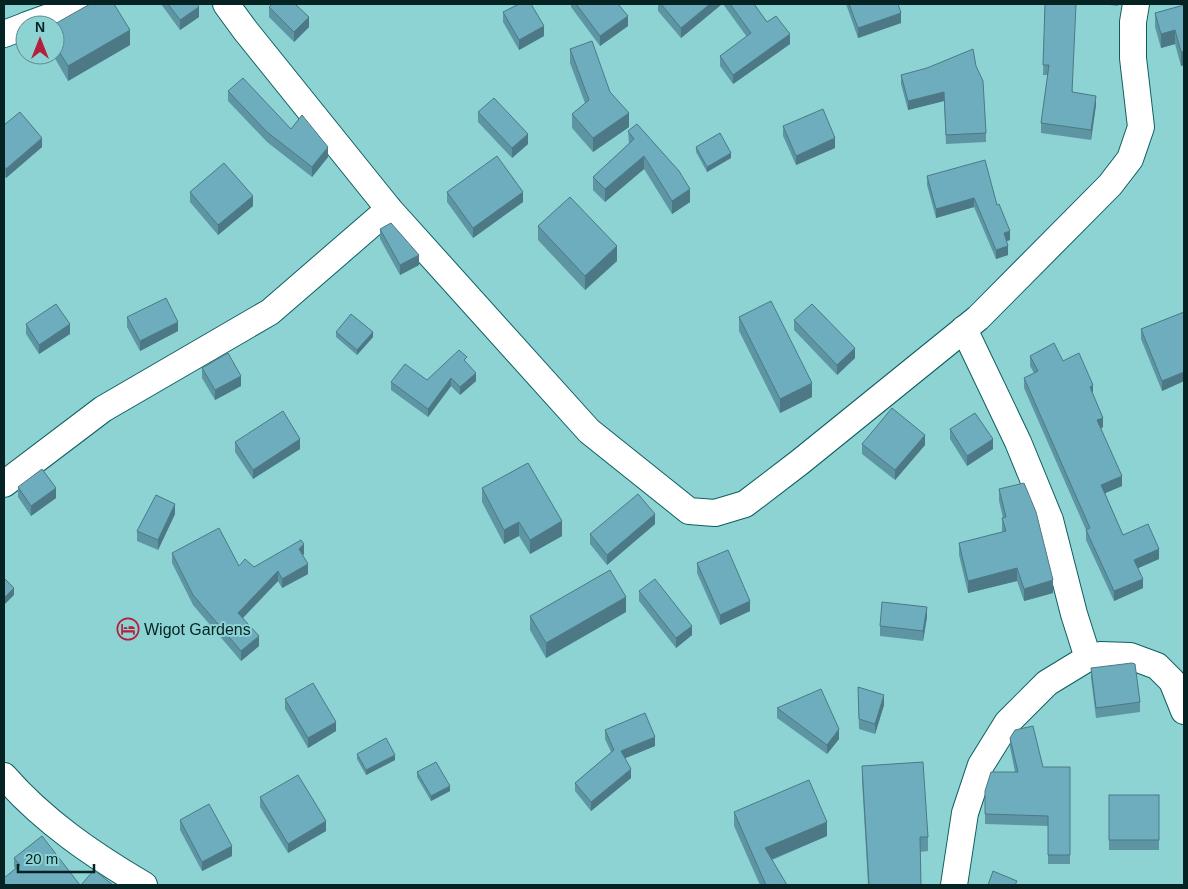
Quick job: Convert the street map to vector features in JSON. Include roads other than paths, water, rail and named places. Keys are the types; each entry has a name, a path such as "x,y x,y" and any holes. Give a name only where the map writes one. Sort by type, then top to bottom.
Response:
{"street":[{"path":"55,15 86,4"},
{"path":"226,4 251,38 389,208 589,431 689,511 715,513 745,504 978,318 1110,186 1130,159 1141,127 1133,58 1133,22 1136,4"},
{"path":"4,484 103,409 270,312 389,208"},
{"path":"964,329 1018,442 1050,520 1074,614 1088,658"},
{"path":"954,885 965,813 981,765 1007,724 1047,683 1088,658 1100,655 1130,656 1157,666 1172,681 1184,711"},
{"path":"4,776 54,824 98,856 144,885"}],"place":[{"name":"Wigot Gardens","path":"128,629"}]}
